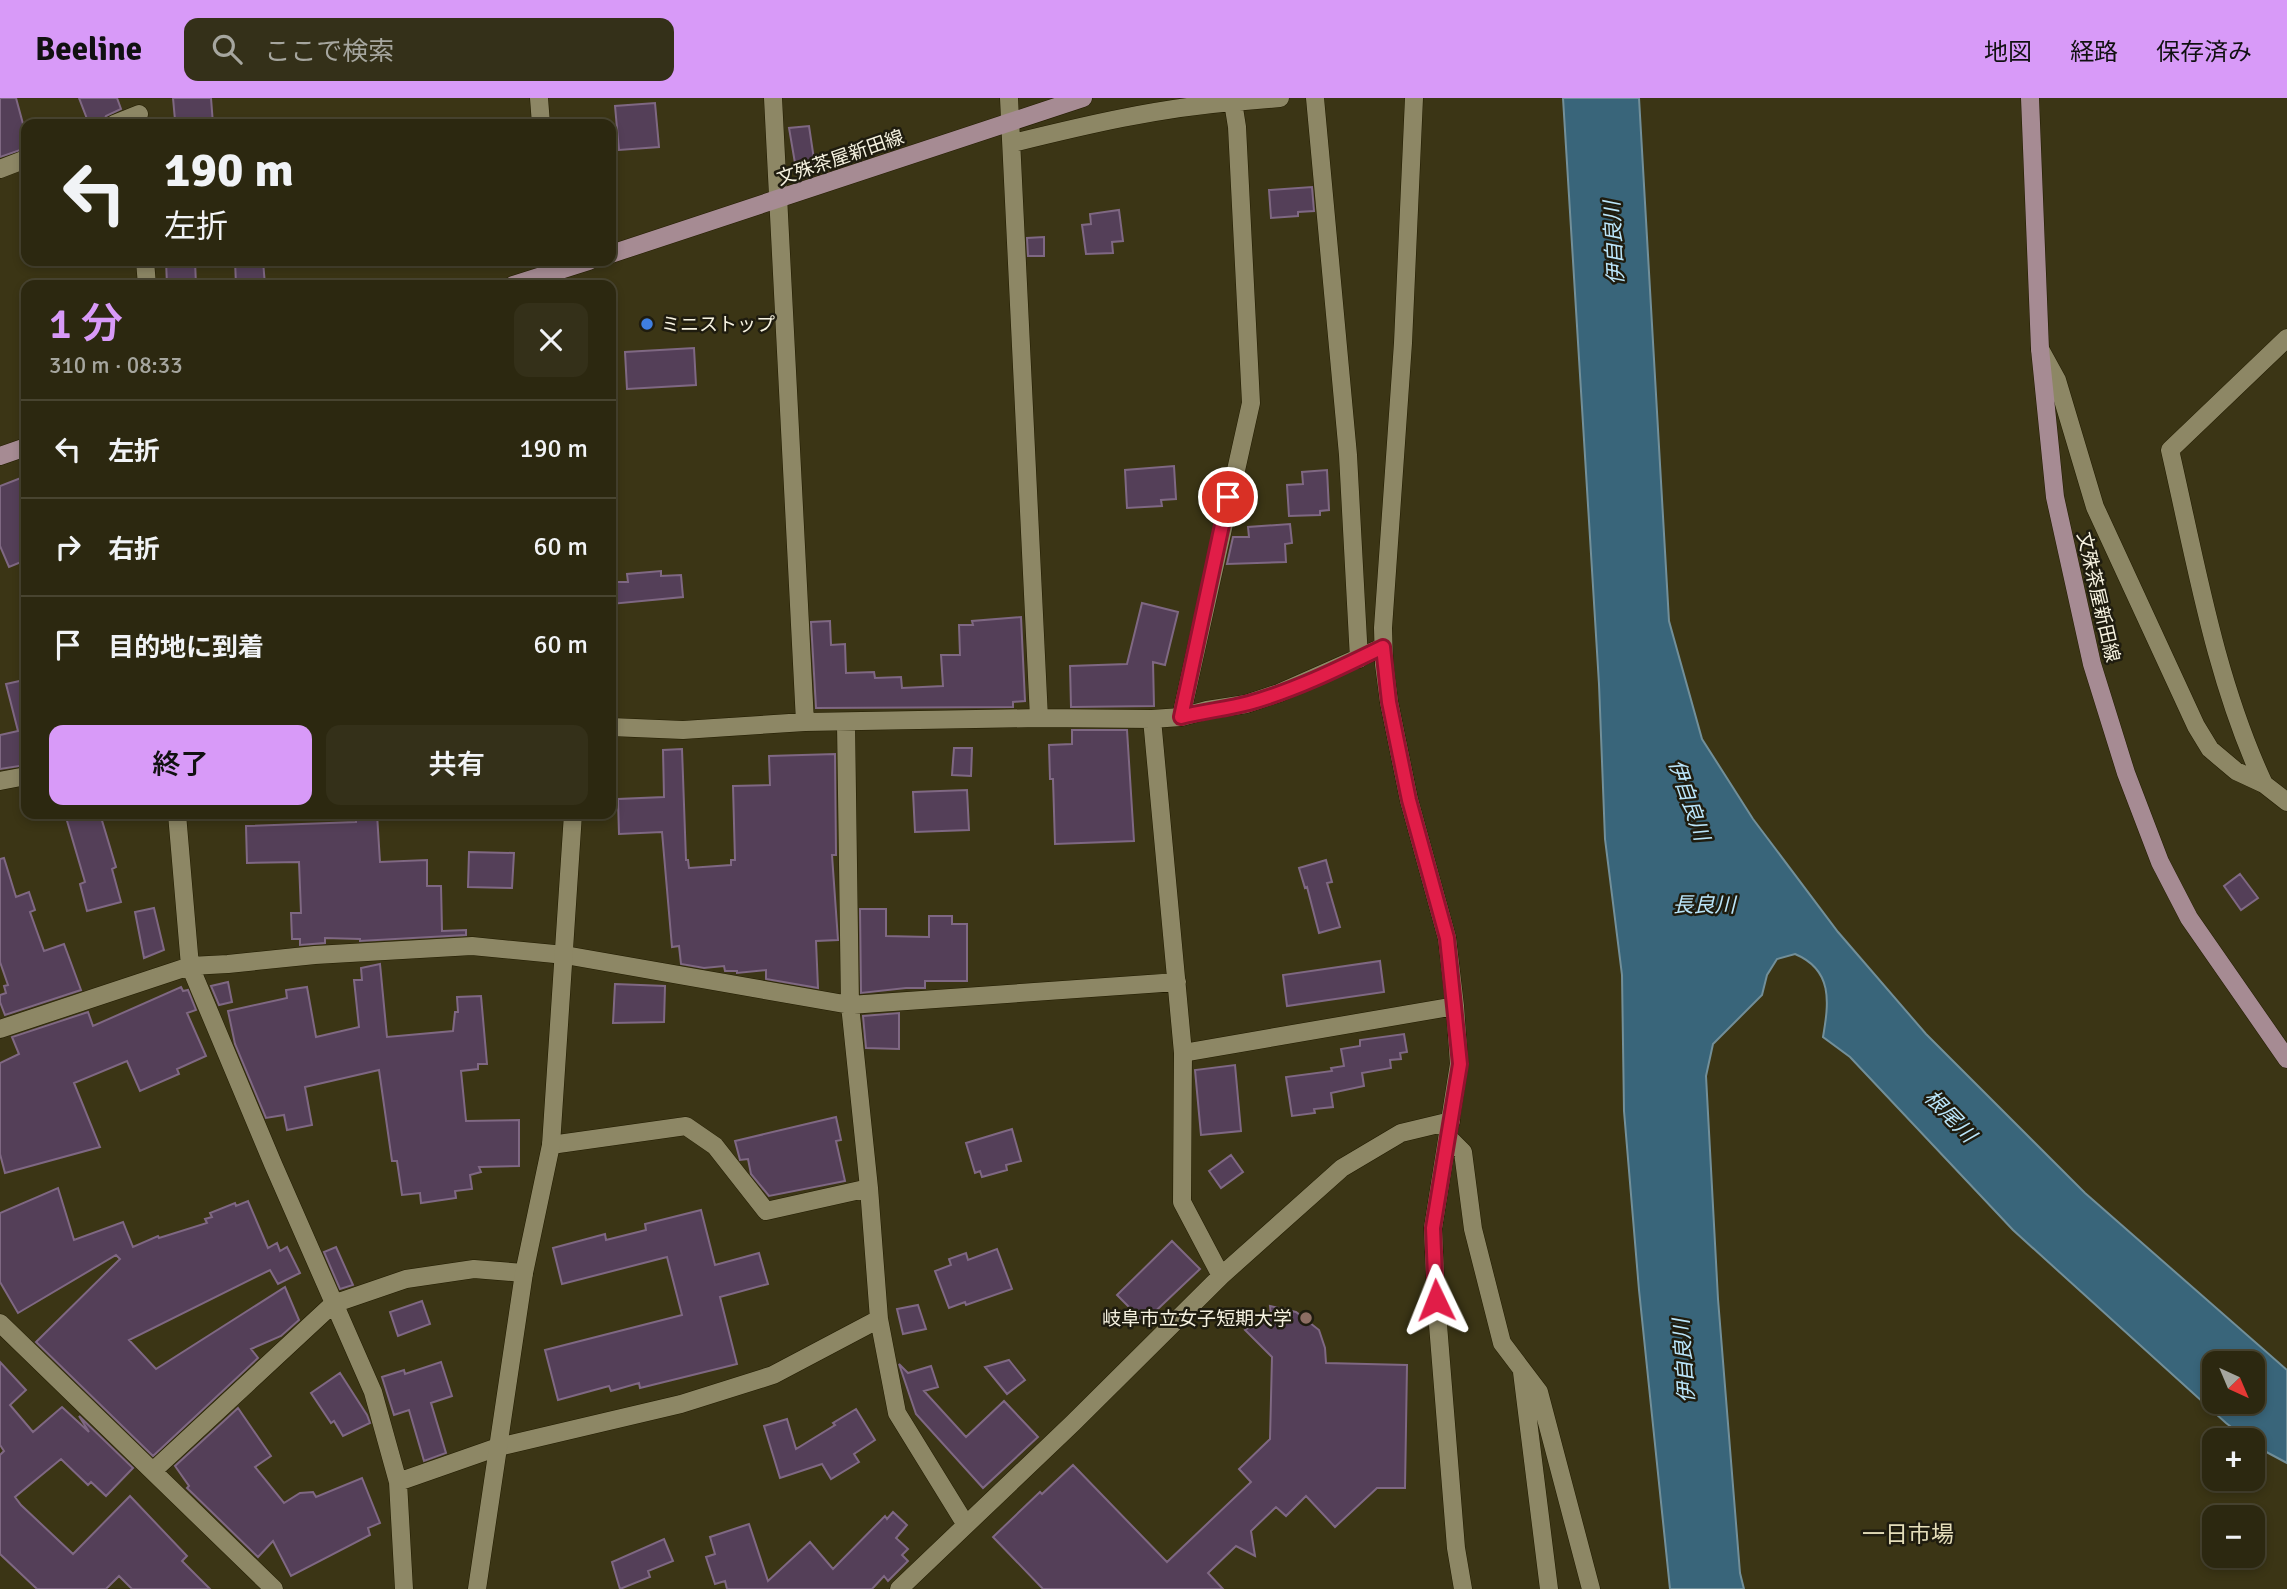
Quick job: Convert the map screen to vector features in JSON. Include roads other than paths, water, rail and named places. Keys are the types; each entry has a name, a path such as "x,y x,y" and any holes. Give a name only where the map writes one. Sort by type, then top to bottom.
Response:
{"main road":[{"name":"文殊茶屋新田線","path":"616,252 1083,98"},
{"name":"文殊茶屋新田線","path":"2030,98 2040,349 2054,496 2092,664 2126,773 2160,862 2189,918 2237,991 2287,1059"},
{"path":"530,280 574,266"},
{"path":"0,456 21,449"}],"street":[{"path":"539,98 541,119"},
{"path":"773,98 805,722"},
{"path":"1009,98 1039,718"},
{"path":"1013,143 1180,106 1280,98"},
{"path":"1315,98 1348,455 1359,659"},
{"path":"1414,98 1403,343 1382,628 1389,702 1409,800 1447,938 1460,1064 1433,1228 1436,1300 1456,1548 1463,1589"},
{"path":"1181,717 1251,402 1237,127 1233,102"},
{"path":"0,169 21,161"},
{"path":"2264,784 2247,748 2222,672 2170,450 2287,338"},
{"path":"2040,349 2057,380 2095,507 2196,726 2210,749 2236,771 2264,784 2287,802"},
{"path":"616,727 683,730 805,722 1181,717 1246,704 1279,693 1383,647"},
{"path":"1152,719 1183,1053 1182,1202 1222,1276"},
{"path":"846,723 850,1005 869,1188 878,1320 897,1413 966,1525"},
{"path":"0,781 21,777"},
{"path":"177,819 190,965 333,1304 373,1392 398,1482 404,1589"},
{"path":"477,1589 524,1273 551,1145 573,819"},
{"path":"0,1029 190,965 472,946 565,955 850,1005 1177,982"},
{"path":"1183,1053 1455,1006"},
{"path":"551,1145 686,1126 715,1146 766,1211 869,1188"},
{"path":"899,1589 1222,1276 1342,1168 1401,1133 1449,1129"},
{"path":"1449,1129 1463,1152 1473,1229 1502,1343 1539,1392 1591,1589"},
{"path":"154,1470 333,1304 406,1279 474,1269 524,1273"},
{"path":"398,1482 498,1447 681,1404 773,1375 878,1320"},
{"path":"0,1323 274,1589"},
{"path":"1522,1372 1549,1589"}],"water":[{"name":"長良川","path":"1563,98 1639,98 1669,621 1702,739 1753,819 1838,932 1926,1034 2085,1193 2287,1370 2287,1463 2265,1451 2265,1428 2232,1428 2216,1414 2265,1414 2265,1351 2202,1351 2202,1401 2013,1230 1850,1057 1823,1037 1826,988 1816,969 1795,954 1777,959 1767,975 1762,995 1713,1044 1706,1076 1718,1299 1740,1573 1744,1589 1670,1589 1639,1290 1624,1111 1622,975 1605,839 1599,684"}],"place":[{"name":"ミニストップ","path":"647,324"},
{"name":"岐阜市立女子短期大学","path":"1306,1318"}],"district":[{"name":"一日市場","path":"1908,1534"}],"water label":[{"name":"伊自良川","path":"1614,243"},
{"name":"伊自良川","path":"1689,800"},
{"name":"根尾川","path":"1950,1116"},
{"name":"伊自良川","path":"1684,1361"}]}
